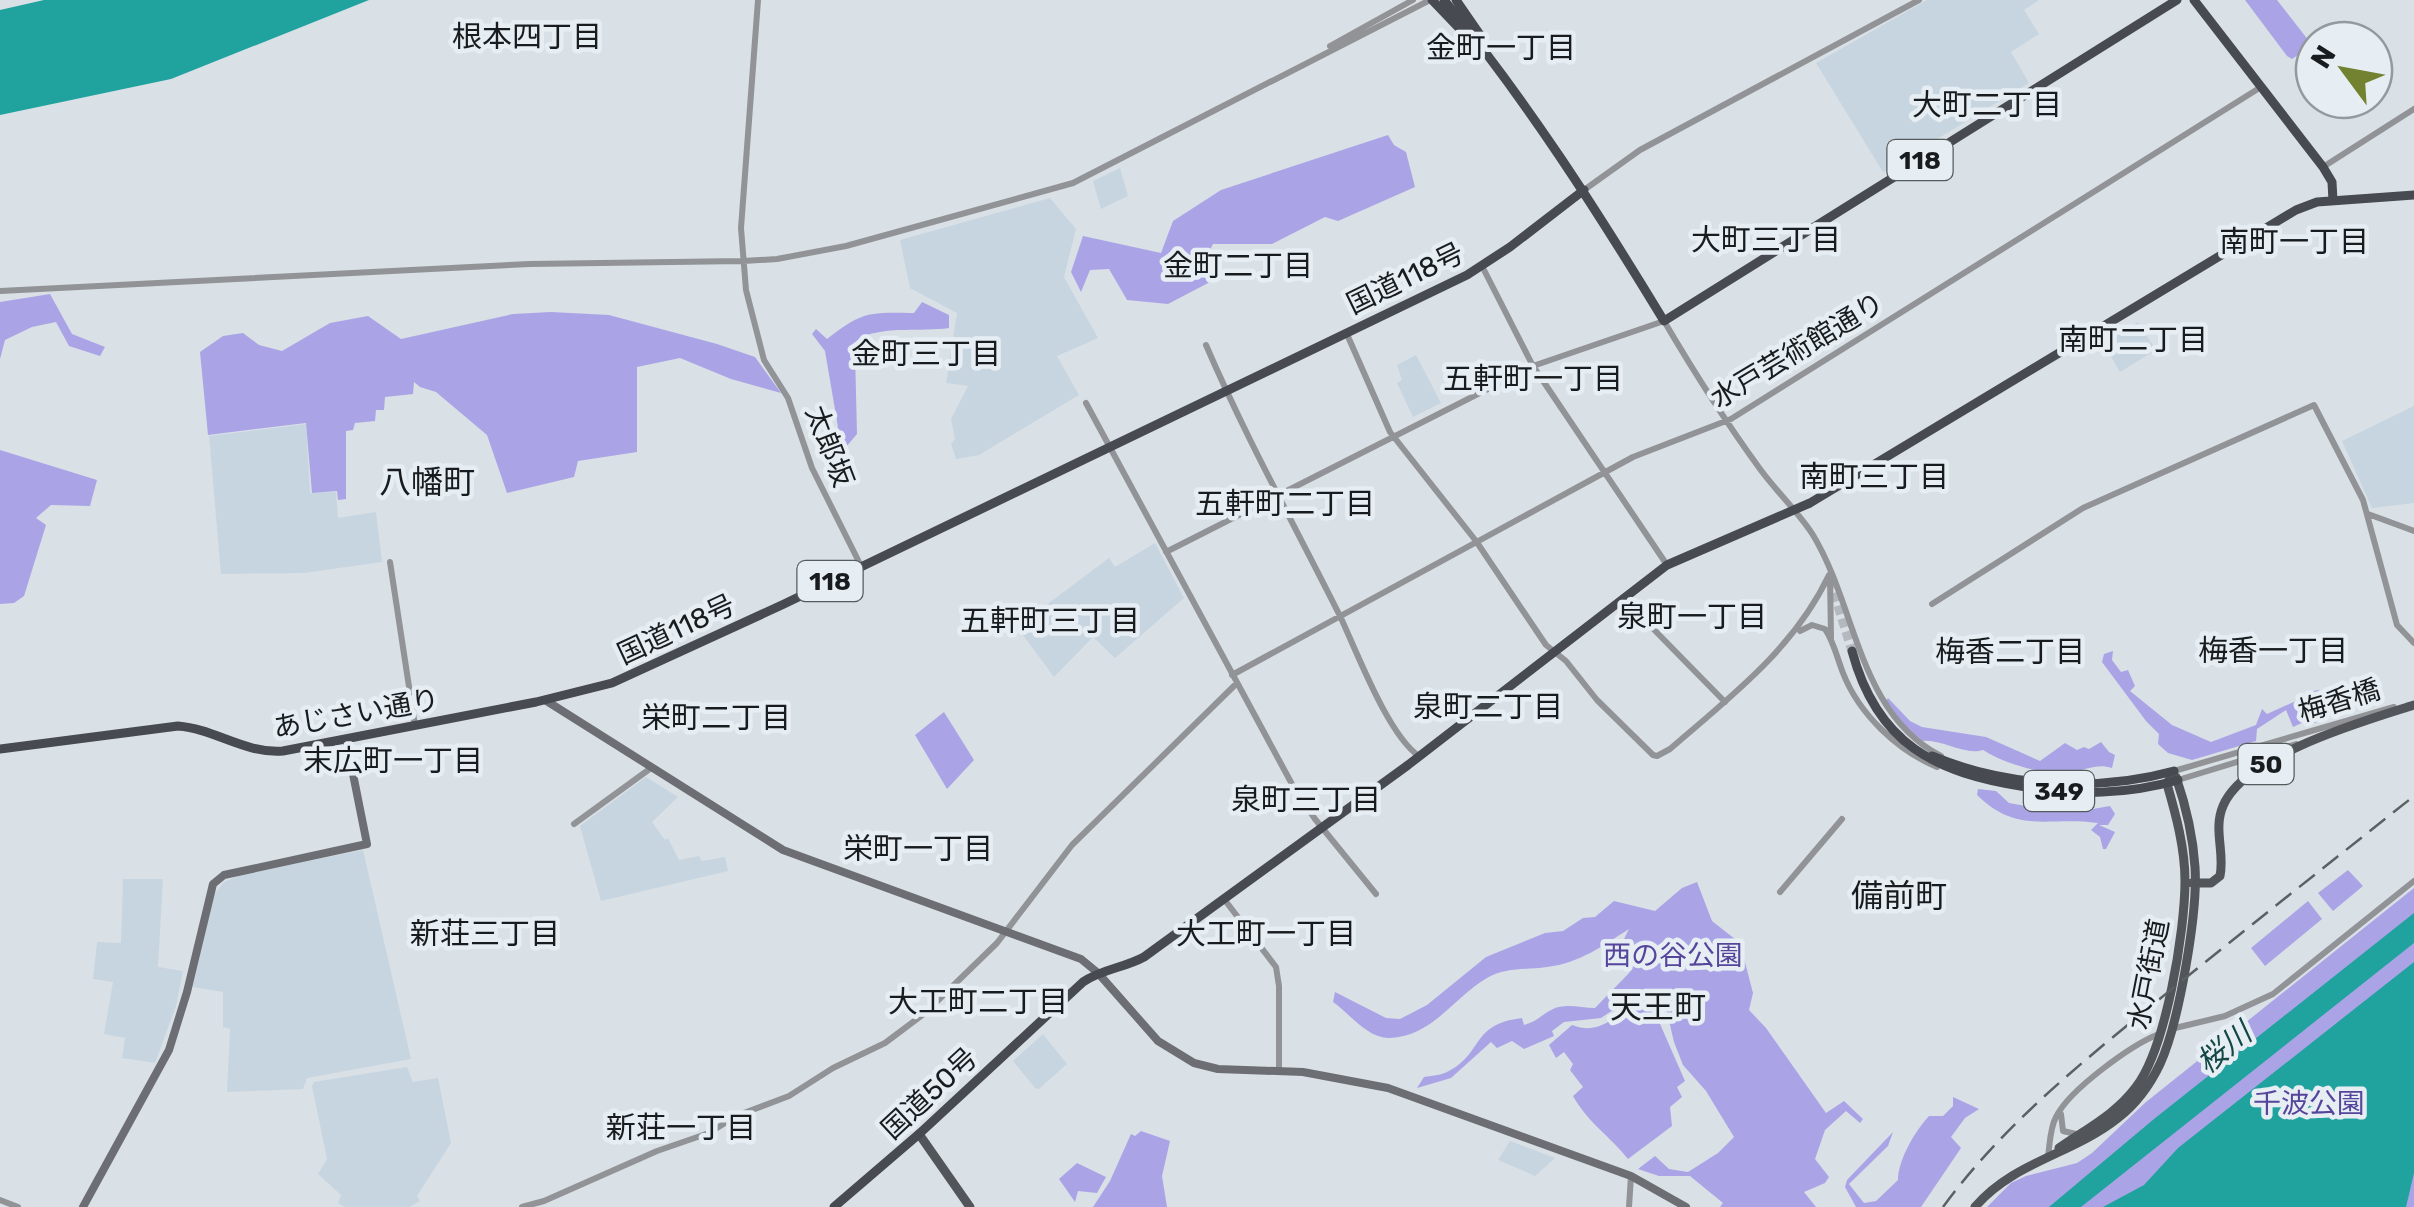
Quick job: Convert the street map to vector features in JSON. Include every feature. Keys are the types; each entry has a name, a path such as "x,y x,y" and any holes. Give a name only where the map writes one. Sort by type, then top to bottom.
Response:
{"highway":[{"path":"1431,0 1516,88"},
{"path":"1444,0 1499,68 1568,166 1664,321"},
{"path":"1456,0 1558,147"},
{"name":"118","path":"1664,321 2176,0"},
{"path":"2194,0 2323,167 2332,182 2333,201"},
{"name":"国道118号","path":"545,700 612,683 1482,266 1584,190"},
{"path":"1098,972 1144,957 1419,756 1667,565 1793,512 2296,210 2333,201 2414,196"},
{"name":"349","path":"1852,650 1870,699 1886,722 1916,749 1952,771 2080,793 2128,791 2173,778"},
{"name":"あじさい通り","path":"0,749 165,726 191,727 266,752 545,700"},
{"name":"349","path":"1916,749 1970,768 2038,780 2096,784 2173,778"},
{"name":"国道50号","path":"834,1207 1098,972"}],"main road":[{"path":"545,700 788,852 1082,959 1158,1041 1186,1060 1218,1069 1279,1070 1388,1088 1631,1176 1686,1207"},
{"name":"50","path":"2190,882 2212,883 2220,876 2218,822 2224,802 2236,786 2299,746 2414,705"},
{"path":"83,1207 169,1050 212,884 224,875 367,844 346,739"},
{"name":"水戸街道","path":"2048,1156 2070,1148 2123,1114 2150,1081 2162,1047 2183,944 2190,882 2173,778"},
{"name":"水戸街道","path":"1975,1207 2007,1178 2110,1115 2127,1098 2162,1047"},
{"path":"918,1134 970,1207"}],"street":[{"name":"太郎坂","path":"758,0 741,228 746,290 764,360 788,398 812,468 861,566"},
{"path":"1278,79 1413,0"},
{"path":"0,291 530,264 743,261 846,246 1057,189 1431,0"},
{"path":"1584,190 1640,150 1919,0"},
{"name":"水戸芸術館通り","path":"1232,674 1633,457 1725,422 2261,87"},
{"path":"2323,167 2414,109"},
{"path":"1482,266 1533,366 1667,565"},
{"path":"1166,552 1533,366 1664,321 1725,422 1813,536 1845,602 1876,690 1892,716 1920,744 1970,768"},
{"path":"1346,332 1394,437 1476,542 1546,645 1566,661 1613,717 1653,756 1670,749 1725,702 1794,635 1817,625 1825,629 1852,692 1872,720 1902,746 1929,763 1952,771"},
{"path":"1206,346 1388,714 1409,749 1419,756"},
{"path":"1086,403 1293,786 1376,894"},
{"path":"1932,604 2083,508 2314,405 2367,514 2397,625 2414,643"},
{"path":"2367,514 2414,531"},
{"path":"390,562 415,726"},
{"path":"1794,635 1830,574"},
{"path":"1830,574 1831,640"},
{"path":"1623,598 1725,702"},
{"path":"522,1207 644,1156 709,1134 736,1116 789,1096 833,1068 869,1052 925,1013 1007,932 1072,844 1237,683"},
{"name":"梅香橋","path":"2173,778 2414,705"},
{"path":"574,824 651,768"},
{"path":"1780,892 1842,819"},
{"path":"2048,1156 2054,1122 2066,1104 2118,1057 2148,1038 2225,1016 2273,994 2414,882"},
{"path":"1224,899 1276,968 1279,1070"},
{"path":"2066,1104 2061,1128 2068,1134 2080,1134"},
{"path":"1629,1207 1631,1176"},
{"path":"0,1200 18,1207"}],"shaded area":[{"path":"1927,0 2039,0 2024,10 2039,34 2011,52 2029,83 1883,172 1816,63"},
{"path":"1120,168 1128,196 1101,209 1093,181"},
{"path":"1050,198 1076,229 1064,277 1098,338 1057,356 1079,395 979,455 956,459 951,444 955,439 951,419 968,386 946,383 957,313 910,288 900,240"},
{"path":"2138,322 2156,350 2120,372 2103,343"},
{"path":"1416,355 1441,403 1413,417 1397,383 1402,380 1397,365"},
{"path":"2414,406 2414,503 2372,508 2342,441"},
{"path":"306,424 310,493 336,492 338,518 376,512 382,562 304,573 221,574 209,436"},
{"path":"1155,543 1184,598 1115,658 1093,637 1054,677 1017,627 1109,558 1115,567"},
{"path":"646,777 678,797 652,822 665,840 668,838 679,860 725,857 728,871 601,901 580,826"},
{"path":"363,850 411,1059 307,1078 303,1089 227,1092 230,1029 223,1027 223,992 193,987 213,896 224,882 243,874"},
{"path":"123,879 163,879 158,967 183,971 176,1006 155,1063 122,1058 125,1038 104,1034 113,982 93,979 97,942 121,943"},
{"path":"1043,1034 1067,1064 1039,1089 1013,1061"},
{"path":"407,1067 413,1082 438,1078 451,1143 417,1196 420,1201 409,1207 345,1207 338,1203 341,1195 318,1174 327,1159 312,1086 314,1082"},
{"path":"1510,1141 1555,1158 1535,1176 1498,1160"}],"green space":[{"path":"2245,0 2277,0 2294,22 2294,58 2287,56"},
{"path":"1388,135 1394,145 1406,152 1415,187 1338,221 1325,217 1272,244 1213,244 1209,252 1210,282 1168,304 1127,300 1109,269 1090,270 1081,292 1071,272 1083,236 1161,253 1173,221 1221,190"},
{"path":"50,294 72,334 105,347 100,356 69,346 56,322 32,327 5,340 0,359 0,302"},
{"path":"922,302 949,315 949,328 894,330 861,337 855,353 857,434 834,461 830,435 838,427 825,351 812,334 816,329 827,339 858,318 876,313 914,313"},
{"path":"513,314 609,315 755,357 781,393 731,379 680,358 637,367 637,452 578,461 574,477 507,493 487,435 436,392 414,382 413,394 385,397 384,410 376,410 375,421 355,423 353,430 346,431 346,499 338,500 337,491 312,493 306,423 208,435 200,352 223,336 243,333 259,345 282,351 330,323 368,316 401,339"},
{"path":"0,450 97,480 90,506 51,505 36,518 46,525 24,596 14,603 0,604"},
{"path":"2113,651 2112,660 2121,672 2128,670 2135,686 2130,691 2172,725 2211,742 2256,725 2262,709 2267,714 2298,700 2299,694 2319,690 2326,716 2315,723 2308,720 2293,727 2286,710 2257,729 2256,741 2192,760 2168,753 2158,744 2159,734 2102,662 2104,654"},
{"path":"1888,698 1910,721 1922,727 1986,737 2040,761 2065,743 2077,750 2101,742 2115,755 2112,768 2061,773 2037,770 1983,750 1969,751 1923,741 1908,730 1886,701"},
{"path":"944,712 974,760 947,789 915,735"},
{"path":"1978,789 1996,791 2009,803 2026,806 2038,803 2087,810 2110,806 2115,814 2108,825 2099,825 2115,832 2103,849 2100,837 2091,830 2098,823 2020,820 1992,807 1977,795"},
{"path":"2348,870 2363,886 2333,911 2318,893"},
{"name":"西の谷公園","path":"1697,882 1712,921 1740,943 1753,993 1749,1010 1826,1113 1844,1101 1863,1119 1860,1123 1846,1111 1825,1130 1815,1159 1829,1177 1825,1183 1804,1192 1816,1207 1720,1207 1723,1203 1690,1176 1659,1176 1638,1169 1655,1156 1669,1169 1688,1172 1718,1153 1734,1137 1706,1091 1683,1065 1667,1012 1651,998 1625,1002 1601,1018 1564,1022 1552,1031 1554,1036 1524,1049 1512,1041 1497,1048 1491,1042 1451,1078 1417,1088 1424,1077 1445,1073 1459,1065 1485,1033 1505,1021 1522,1018 1524,1025 1558,1007 1595,1008 1630,972 1622,951 1629,929 1570,962 1494,974 1431,1023 1405,1036 1374,1034 1333,1002 1335,992 1386,1018 1400,1019 1427,1005 1486,957 1545,933 1563,931 1583,918 1595,917 1614,901 1655,911 1682,888"},
{"name":"千波公園","path":"2414,888 2414,1207 1987,1207 2011,1183 2077,1163 2092,1153 2146,1102"},
{"path":"2308,901 2322,919 2265,966 2251,948"},
{"path":"1639,1007 1650,1009 1657,1017 1685,1081 1677,1087 1682,1097 1670,1107 1672,1126 1628,1159 1579,1106 1573,1096 1583,1087 1570,1070 1573,1064 1564,1052 1556,1058 1549,1045 1572,1025 1601,1026"},
{"path":"1953,1097 1979,1109 1965,1118 1951,1137 1961,1148 1921,1207 1856,1207 1845,1187 1847,1180 1893,1132 1888,1146 1849,1184 1864,1203 1876,1201 1898,1180 1904,1155 1918,1130 1929,1116 1943,1116 1953,1106"},
{"path":"1141,1131 1170,1141 1162,1176 1167,1207 1093,1207 1110,1181 1131,1134 1135,1136"},
{"path":"1077,1163 1106,1177 1097,1193 1078,1191 1075,1202 1059,1179"}],"water":[{"path":"44,0 369,0 171,79 0,115 0,10"},
{"path":"2414,913 2414,943 2081,1207 2049,1207 2154,1119"},
{"path":"2414,962 2414,1173 2406,1207 2103,1207 2144,1185 2178,1148"}],"tunnel":[{"path":"1830,580 1852,651"}],"railway":[{"path":"1943,1207 1989,1151 2068,1076 2414,796"}],"district":[{"name":"根本四丁目","path":"527,37"},
{"name":"金町一丁目","path":"1501,48"},
{"name":"大町二丁目","path":"1987,105"},
{"name":"大町三丁目","path":"1766,240"},
{"name":"南町一丁目","path":"2294,242"},
{"name":"金町二丁目","path":"1238,266"},
{"name":"南町二丁目","path":"2133,340"},
{"name":"金町三丁目","path":"926,354"},
{"name":"五軒町一丁目","path":"1533,379"},
{"name":"南町三丁目","path":"1874,477"},
{"name":"八幡町","path":"427,482"},
{"name":"五軒町二丁目","path":"1285,504"},
{"name":"泉町一丁目","path":"1692,617"},
{"name":"五軒町三丁目","path":"1050,621"},
{"name":"梅香一丁目","path":"2273,651"},
{"name":"梅香二丁目","path":"2010,652"},
{"name":"泉町二丁目","path":"1488,707"},
{"name":"栄町二丁目","path":"716,718"},
{"name":"末広町一丁目","path":"393,761"},
{"name":"泉町三丁目","path":"1306,800"},
{"name":"栄町一丁目","path":"918,849"},
{"name":"備前町","path":"1899,896"},
{"name":"新荘三丁目","path":"485,934"},
{"name":"大工町一丁目","path":"1266,934"},
{"name":"大工町二丁目","path":"978,1002"},
{"name":"天王町","path":"1658,1007"},
{"name":"新荘一丁目","path":"681,1128"}],"water label":[{"name":"桜川","path":"2224,1048"}]}
